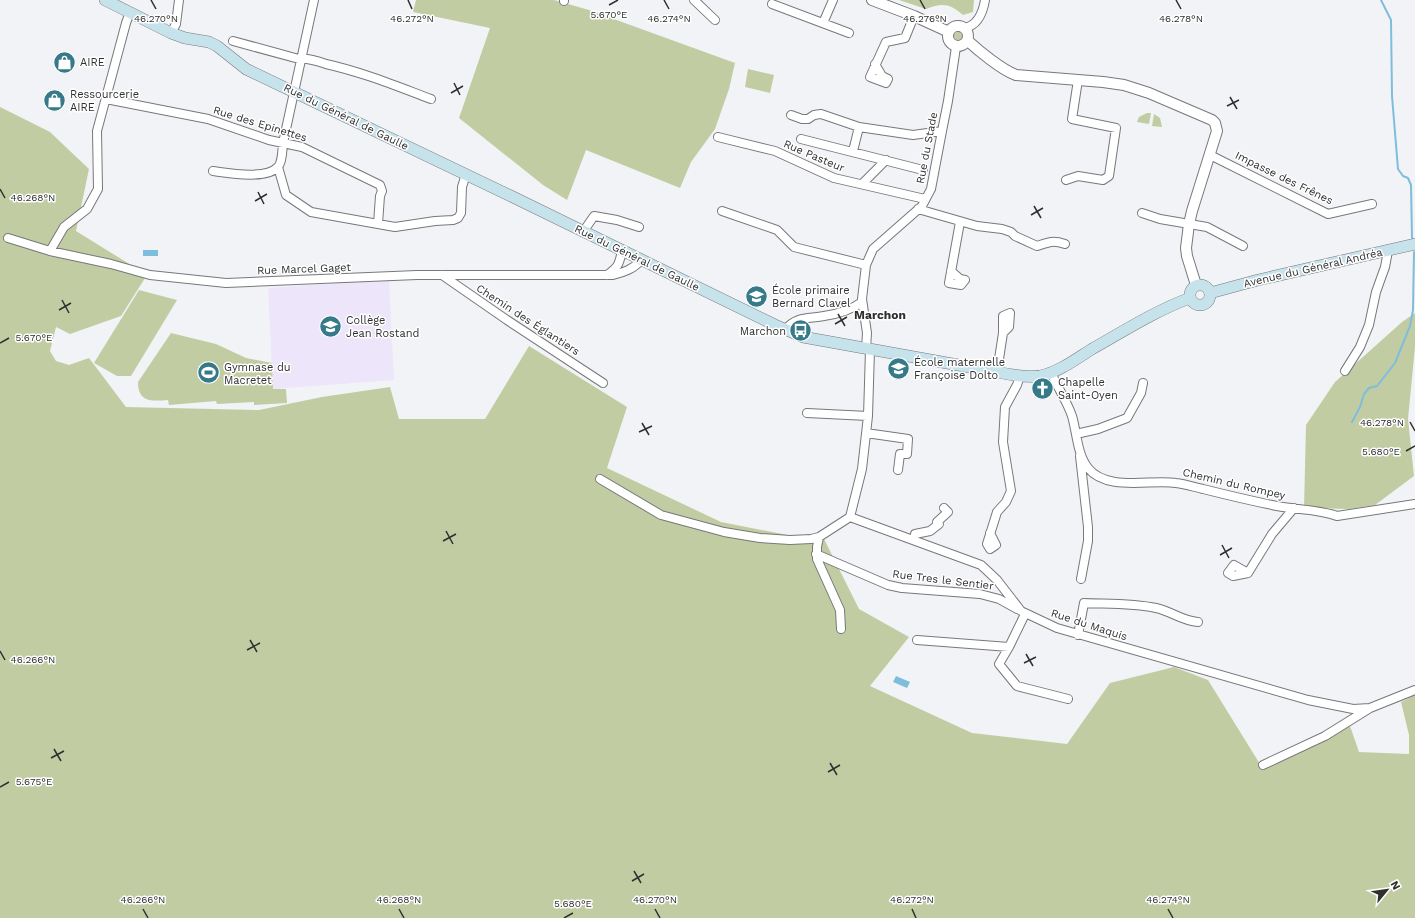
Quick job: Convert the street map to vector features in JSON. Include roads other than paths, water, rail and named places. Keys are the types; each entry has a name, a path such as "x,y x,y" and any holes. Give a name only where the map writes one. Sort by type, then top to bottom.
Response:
{"main road":[{"name":"Rue du Général de Gaulle","path":"105,0 171,33 184,38 208,42 217,46 246,69 466,174 785,330 808,338 868,350 1020,376 1035,376 1051,372 1131,326 1190,298"},
{"name":"Avenue du Général Andréa","path":"1210,292 1415,244"},
{"path":"1196,285 1203,285 1210,292 1208,302 1203,305 1196,305 1190,298 1191,289 1196,285"}],"street":[{"path":"171,33 176,24 179,0"},
{"path":"314,0 283,143 281,160 278,168 286,195 311,212 395,227 453,220 458,218 461,213 462,187 466,174"},
{"path":"694,0 715,20"},
{"path":"824,22 833,0"},
{"path":"872,0 914,16 949,32"},
{"path":"965,28 970,27 979,18 985,0"},
{"path":"772,4 824,22 848,33"},
{"path":"50,251 64,227 87,209 98,189 97,132 130,12"},
{"path":"875,64 886,42 905,38 914,16"},
{"path":"960,26 965,28 968,31 968,41 965,44 956,47 952,45 948,36 951,28 960,26"},
{"path":"233,41 363,74 431,99"},
{"path":"968,41 1010,73 1016,75 1124,85 1149,93 1208,117 1215,123 1217,131 1189,224 1186,248 1196,285"},
{"name":"Rue du Stade","path":"868,350 862,302 866,265 873,250 918,209 926,199 931,189 956,58 956,47"},
{"path":"1066,180 1078,176 1103,180 1109,176 1116,128 1072,119 1078,80"},
{"name":"Rue des Epinettes","path":"106,100 208,119 269,140 302,147 380,185 382,191 380,196 378,224"},
{"path":"791,115 808,119 814,115 822,114 859,127 913,135 942,131"},
{"path":"853,151 859,127"},
{"name":"Rue Pasteur","path":"718,137 775,151 834,178 926,199"},
{"path":"801,139 923,170"},
{"name":"Impasse des Frênes","path":"1210,155 1328,214 1372,204"},
{"path":"862,184 886,160"},
{"path":"213,171 253,175 278,168"},
{"path":"918,209 960,222 1002,229 1011,232 1037,246 1050,241 1065,244"},
{"path":"722,211 778,230 794,247 866,265"},
{"path":"1142,213 1160,219 1207,227 1243,246"},
{"path":"583,232 594,216 617,220 639,227"},
{"path":"951,271 960,222"},
{"name":"Rue Marcel Gaget","path":"8,238 50,251 111,264 150,276 226,283 442,275 613,275 637,266 641,260"},
{"path":"606,275 617,268 622,251"},
{"path":"1345,371 1360,347 1369,325 1376,292 1385,267 1388,251"},
{"name":"Chemin des Églantiers","path":"442,275 603,383"},
{"path":"785,330 795,320 833,314 852,309 862,302"},
{"path":"998,372 1003,333"},
{"path":"600,479 661,515 724,532 760,538 790,540 819,537 850,517 862,469 868,416 868,350"},
{"name":"Chemin du Rompey","path":"1051,372 1067,404 1072,418 1079,450 1088,468 1095,475 1110,481 1139,483 1176,482 1278,506 1328,513 1337,516 1415,504"},
{"path":"990,533 997,512 1006,502 1011,490 1002,442 1005,407 1017,385 1020,376"},
{"path":"1076,434 1098,429 1127,418 1141,393 1143,383"},
{"path":"807,413 868,416"},
{"path":"866,433 908,439 907,454 900,454 898,470"},
{"path":"1079,450 1088,527 1088,541 1082,578"},
{"path":"914,540 915,534 930,531 939,524 937,522 948,512 944,508"},
{"path":"1248,573 1272,534 1294,508"},
{"name":"Rue du Maquis","path":"850,517 981,565 997,580 1023,612 1057,628 1315,702 1352,709 1370,708"},
{"path":"819,537 816,554 817,559 840,610 841,629"},
{"name":"Rue Tres le Sentier","path":"816,554 888,585 902,588 980,594 999,599 1023,612"},
{"path":"1078,634 1084,603 1147,606 1158,608 1190,622 1198,622"},
{"path":"1023,612 1009,647 999,664 1017,686 1068,698"},
{"path":"917,640 1009,647"},
{"path":"1263,765 1325,736 1370,708 1415,690"}],"water":[{"path":"143,250 158,250 158,256 143,256"},
{"path":"896,676 910,682 907,688 893,682"}],"waterway":[{"path":"1381,0 1391,20 1392,96 1398,169 1403,176 1408,178 1411,185 1412,238"},
{"path":"1352,422 1360,407 1364,394 1369,388 1377,386 1395,363 1410,326 1413,310 1414,252"}],"place":[{"name":"AIRE","path":"64,62"},
{"name":"Ressourcerie AIRE","path":"54,100"},
{"name":"École primaire Bernard Clavel","path":"756,296"},
{"name":"Collège Jean Rostand","path":"331,326"},
{"name":"Marchon","path":"801,331"},
{"name":"École maternelle Françoise Dolto","path":"899,368"},
{"name":"Gymnase du Macretet","path":"208,373"},
{"name":"Chapelle Saint-Oyen","path":"1043,388"}],"district":[{"name":"Marchon","path":"880,315"}]}
